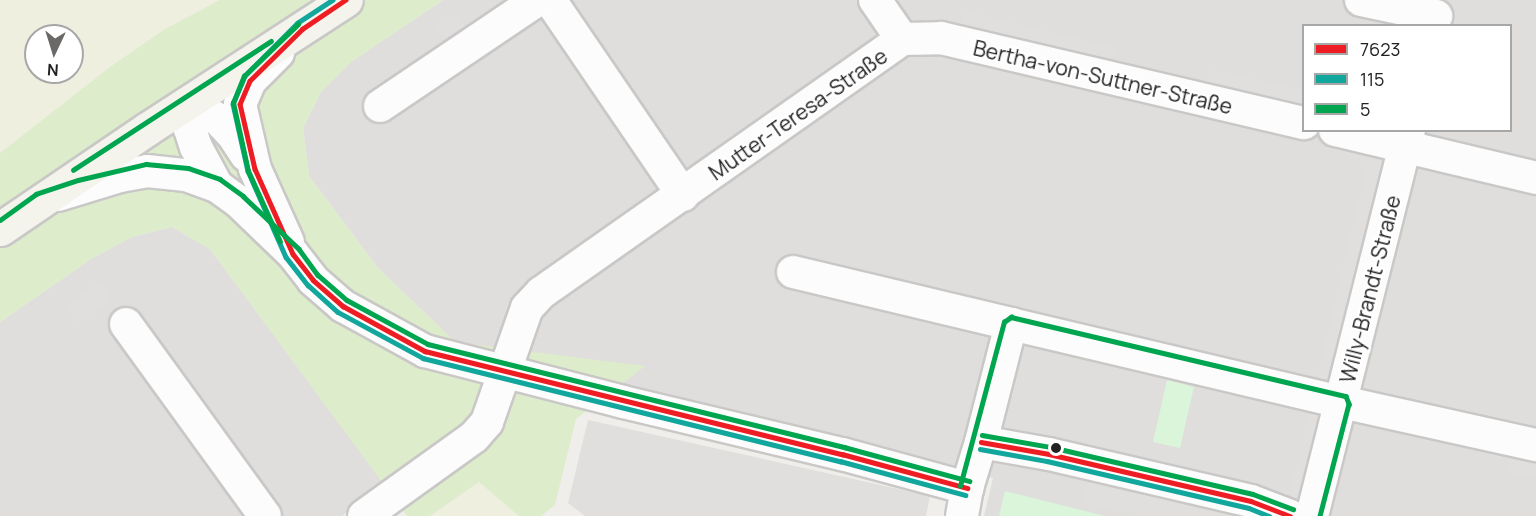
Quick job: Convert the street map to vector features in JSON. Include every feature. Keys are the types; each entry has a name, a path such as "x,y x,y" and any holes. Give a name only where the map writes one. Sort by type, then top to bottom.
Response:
{"main road":[{"path":"0,229 346,0"}],"street":[{"path":"380,106 537,0"},
{"path":"550,0 683,195"},
{"name":"Mutter-Teresa-Straße","path":"364,516 474,437 488,422 527,308 537,297 902,39 875,0"},
{"path":"1361,0 1436,14"},
{"path":"255,169 240,104 250,81 303,29"},
{"name":"Bertha-von-Suttner-Straße","path":"902,39 940,38 1302,123"},
{"path":"187,104 218,119 233,135 255,169 293,254"},
{"path":"187,104 190,129 196,147 216,186"},
{"path":"1353,132 1407,138 1536,178"},
{"name":"Willy-Brandt-Straße","path":"1312,516 1407,138"},
{"path":"40,201 120,176 147,171 186,175 216,186 238,202 293,254 313,280 343,306 424,351 623,402 842,454 965,502 1011,324"},
{"path":"793,272 1342,402 1536,445"},
{"path":"126,324 265,516"},
{"path":"981,442 1049,454 1251,501 1290,516"}],"shaded area":[{"path":"443,0 1536,0 1536,516 984,516 993,478 455,342 378,268 309,176 303,128 321,92 351,62"},
{"path":"964,11 1115,47 1111,66 959,31"},
{"path":"458,14 470,31 449,46 436,28"},
{"path":"1210,69 1302,90 1302,109 1206,87"},
{"path":"1371,147 1396,153 1339,394 1315,388"},
{"path":"172,227 210,249 385,485 342,516 0,516 0,322 91,259 132,237"},
{"path":"100,282 112,299 78,323 66,306"},
{"path":"1311,403 1334,408 1312,504 1289,499"},
{"path":"588,420 930,496 926,516 585,516 568,503"},
{"path":"1510,454 1536,460 1536,479 1506,472"},
{"path":"1087,482 1215,507 1214,516 1143,516 1082,504"}],"green space":[{"path":"0,0 220,0 165,29 110,67 0,153"},
{"path":"220,0 443,0 351,62 321,92 303,128 309,176 378,268 455,342 645,366 576,419 555,505 541,516 519,516 479,482 430,516 407,516 210,249 172,227 132,237 91,259 0,322 0,153 110,67 165,29"},
{"path":"1167,380 1194,387 1180,448 1153,442"},
{"path":"479,482 519,516 430,516"},
{"path":"1005,491 1105,516 999,516"}],"transit line":[{"name":"115","path":"333,0 298,23 245,76 233,104 248,171 286,257 308,285 338,312 423,358 840,461 965,495"},
{"name":"7623","path":"346,0 303,29 250,81 240,104 255,169 293,254 313,280 343,306 425,351 842,454 967,488"},
{"name":"5","path":"280,242 248,171 233,103 244,76 298,24"},
{"name":"5","path":"73,170 271,41"},
{"name":"5","path":"0,220 36,194 78,180 146,164 188,168 220,179 243,196 299,249 318,275 347,300 428,344 844,447 969,481"},
{"name":"5","path":"960,486 1004,322 1011,317 1346,396 1349,404 1320,516"},
{"name":"5","path":"982,435 1051,447 1253,494 1293,509"},
{"name":"7623","path":"981,442 1049,454 1251,501 1290,516"},
{"name":"115","path":"980,449 1047,461 1249,508 1269,516"}]}
